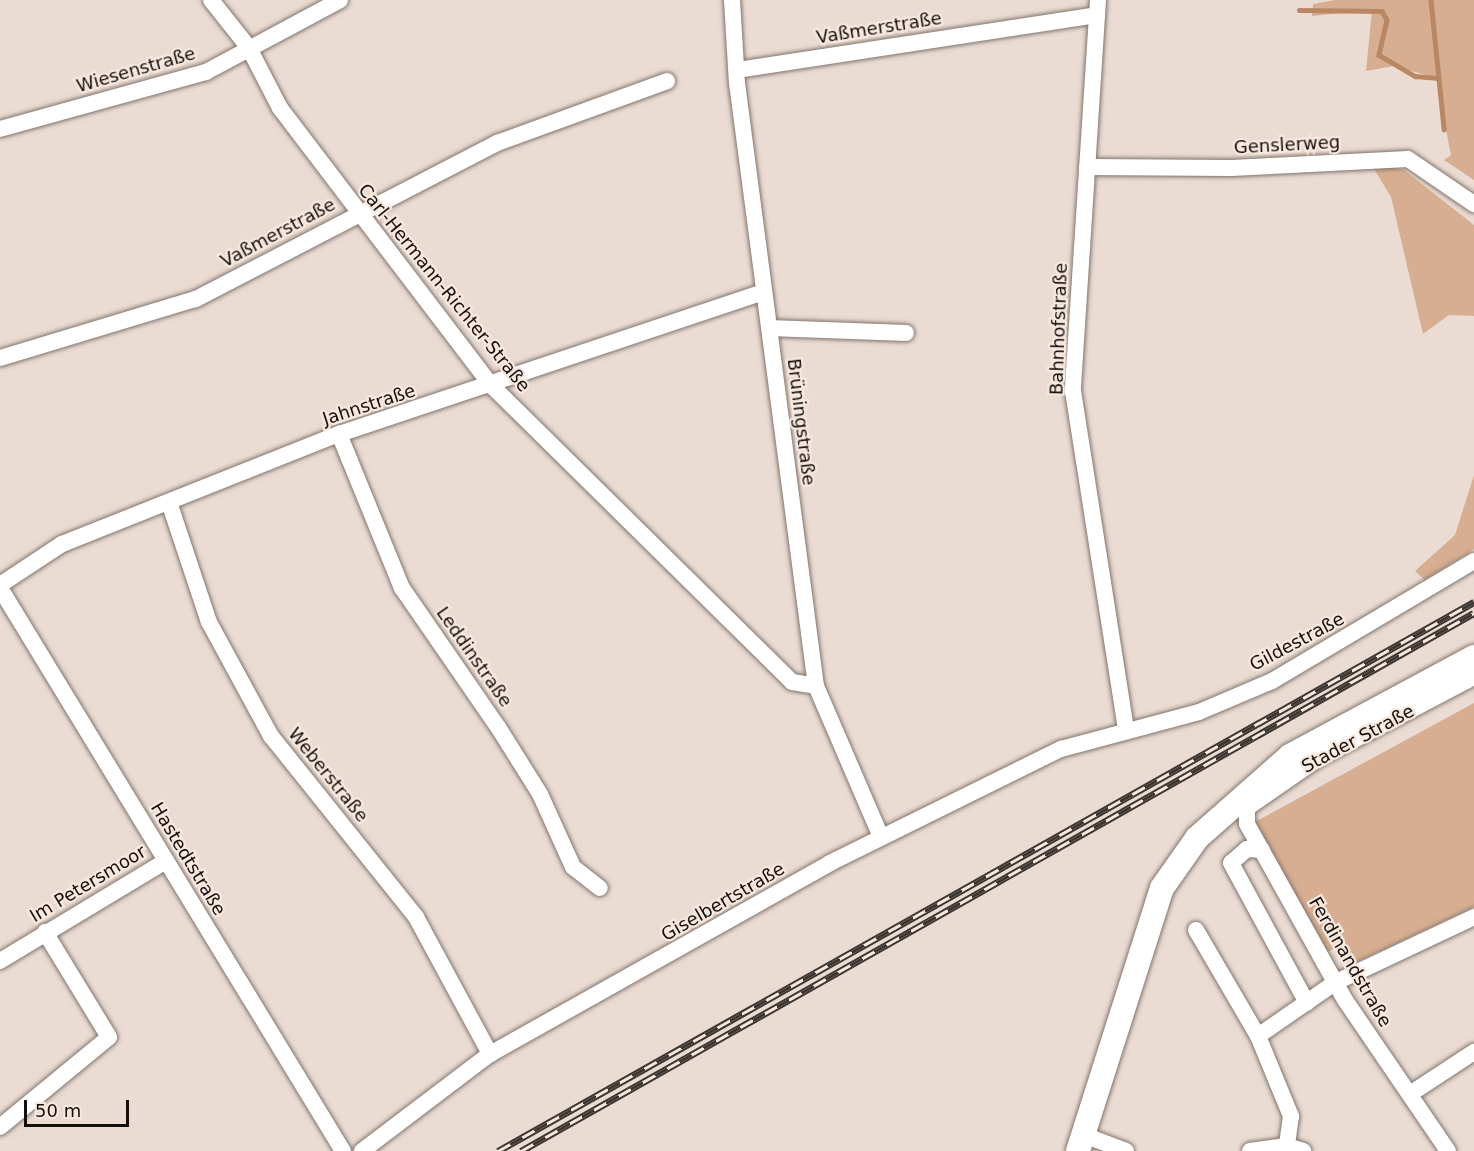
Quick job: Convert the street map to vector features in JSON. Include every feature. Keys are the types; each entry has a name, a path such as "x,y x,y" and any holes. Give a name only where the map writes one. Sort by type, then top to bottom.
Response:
{"street":[{"name":"Carl-Hermann-Richter-Straße","path":"211,0 249,48 280,108 492,386 792,682 816,686"},
{"name":"Wiesenstraße","path":"0,129 206,72 340,0"},
{"name":"Brüningstraße","path":"732,0 764,292 816,686 881,837"},
{"name":"Vaßmerstraße","path":"738,70 1098,7"},
{"name":"Bahnhofstraße","path":"1098,7 1073,392 1126,728"},
{"name":"Vaßmerstraße","path":"0,358 196,299 497,142 667,81"},
{"name":"Genslerweg","path":"1087,167 1232,168 1408,159 1474,204"},
{"name":"Jahnstraße","path":"0,586 62,544 339,434 492,386 764,292"},
{"path":"770,328 906,333"},
{"name":"Leddinstraße","path":"339,434 402,588 498,727 540,794 573,867 600,888"},
{"name":"Weberstraße","path":"169,502 209,622 260,717 416,917 490,1054"},
{"name":"Gildestraße","path":"1126,728 1199,712 1272,681 1474,561"},
{"name":"Hastedtstraße","path":"0,586 343,1151"},
{"path":"1126,1151 1085,1146 1152,919 1239,807 1290,756 1474,657"},
{"name":"Stader Straße","path":"1239,807 1316,760 1474,677"},
{"name":"Giselbertstraße","path":"362,1151 490,1054 881,837 1060,749 1126,728"},
{"name":"Ferdinandstraße","path":"1239,807 1336,982 1449,1151"},
{"path":"1262,850 1247,849 1231,863 1307,1003"},
{"name":"Im Petersmoor","path":"0,961 166,861"},
{"path":"1258,1036 1336,982 1474,917"},
{"path":"1196,930 1258,1036 1291,1116 1295,1148 1250,1151"},
{"path":"0,1127 109,1037 45,932"},
{"path":"1410,1094 1474,1052"}],"shaded area":[{"path":"1335,0 1474,0 1474,180 1444,160 1451,155 1436,78 1394,66 1366,71 1372,10 1312,16 1313,4"},
{"path":"1371,164 1404,170 1474,225 1474,316 1449,315 1423,334 1391,197"},
{"path":"1474,475 1474,549 1425,580 1415,571 1455,535"},
{"path":"1474,703 1474,907 1348,966 1338,946 1328,952 1253,823"}],"waterway":[{"path":"1431,0 1444,129"},
{"path":"1299,10 1382,11 1387,20 1379,55 1415,76 1436,78"}],"railway":[{"path":"498,1151 1474,602"},
{"path":"521,1151 1474,613"}]}
